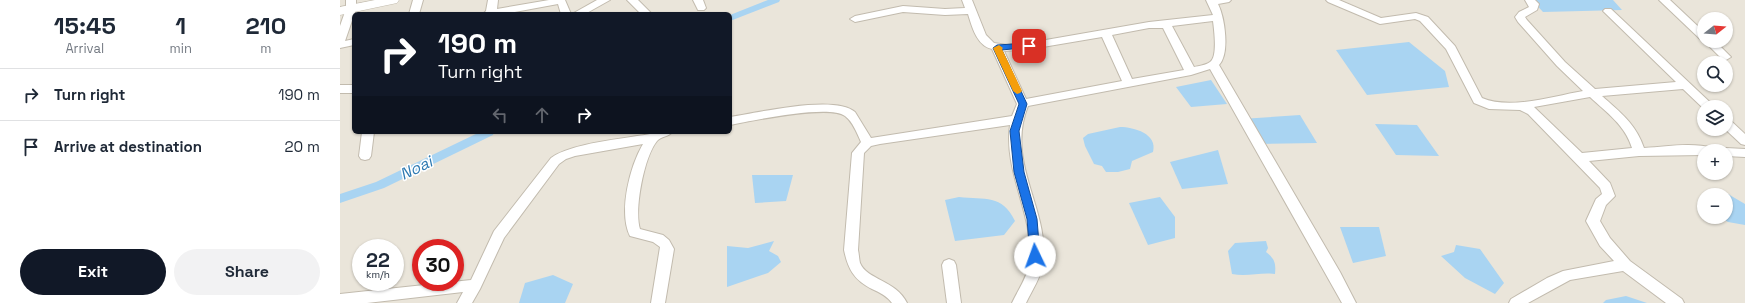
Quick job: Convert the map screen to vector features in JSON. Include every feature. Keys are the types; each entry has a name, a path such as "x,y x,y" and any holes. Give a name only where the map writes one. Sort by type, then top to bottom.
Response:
{"street":[{"path":"340,40 347,6 393,0"},
{"path":"415,12 418,0"},
{"path":"490,12 493,0"},
{"path":"581,12 605,0"},
{"path":"632,0 644,12"},
{"path":"967,0 981,36 991,46 997,48 1029,46 1106,34 1153,24 1218,17"},
{"path":"1023,104 1128,82 1191,72 1213,66 1218,60 1220,42 1218,17 1212,1 1226,0"},
{"path":"1330,0 1380,21 1416,16 1424,19 1451,48 1478,100 1489,105 1522,106 1591,93 1686,85"},
{"path":"1530,0 1534,4 1534,8 1521,14 1520,17 1523,22 1561,64 1626,124 1634,136 1639,152"},
{"path":"1664,0 1697,31"},
{"path":"501,12 559,1 562,2 565,12"},
{"path":"855,19 903,9 945,12 971,11"},
{"path":"1608,11 1702,100"},
{"path":"1162,24 1167,26 1191,72"},
{"path":"1106,34 1128,82"},
{"path":"340,46 352,43"},
{"path":"997,48 1023,104 1017,118 1014,131 1019,172 1032,219 1035,246 1035,267 1019,303"},
{"path":"1716,48 1725,56"},
{"path":"1213,66 1335,276 1348,303"},
{"path":"340,89 352,89"},
{"path":"1522,106 1538,116 1606,186 1609,196 1601,202 1593,221 1605,242 1625,265 1677,303"},
{"path":"732,121 788,112 839,108 848,112 856,120 868,143"},
{"path":"900,303 896,296 870,282 858,273 852,260 851,250 858,153 861,147 868,143 1002,123 1017,118"},
{"path":"1733,130 1745,141"},
{"path":"365,156 368,134"},
{"path":"464,303 499,235 554,161 562,156 574,152 658,134"},
{"path":"658,134 639,164 632,202 632,228 635,232 660,238 665,243 667,249 658,303"},
{"path":"1579,158 1639,152 1697,150"},
{"path":"1733,152 1745,153"},
{"path":"949,265 954,303"},
{"path":"1516,303 1552,282 1568,275 1625,265"},
{"path":"343,301 475,284"}],"shaded area":[{"path":"340,0 1745,0 1745,303 340,303"}],"water":[{"path":"1532,0 1613,0 1622,10 1543,12"},
{"path":"1409,42 1445,71 1449,87 1367,95 1336,50"},
{"path":"1211,80 1227,104 1191,107 1176,87"},
{"path":"1300,115 1317,143 1254,144 1241,119"},
{"path":"1375,124 1417,125 1439,156 1396,155"},
{"path":"1120,127 1132,128 1148,136 1152,140 1154,146 1153,152 1132,161 1130,169 1118,172 1106,172 1102,166 1094,164 1085,146 1083,138 1088,134"},
{"path":"1218,150 1228,184 1182,189 1170,162"},
{"path":"752,175 793,175 786,201 755,203"},
{"path":"959,197 985,199 998,202 1010,212 1015,221 1004,235 955,241 945,200"},
{"path":"1160,197 1175,217 1175,238 1148,245 1129,203"},
{"path":"1733,197 1745,204 1745,225 1733,223"},
{"path":"1340,227 1379,227 1386,256 1353,263"},
{"path":"774,241 769,251 778,256 781,262 768,273 727,287 727,246 748,248"},
{"path":"1266,241 1268,248 1266,252 1274,262 1275,274 1232,274 1228,251 1235,243"},
{"path":"1456,245 1480,249 1504,283 1495,294 1465,278 1441,256 1454,252"},
{"path":"553,275 573,284 565,303 519,303 525,283"},
{"path":"1626,296 1647,303 1603,303 1606,300"}],"waterway":[{"name":"Noai","path":"732,17 776,0"},
{"name":"Noai","path":"340,199 380,185 485,134"}],"slow traffic":[{"path":"999,48 997,48 1017,91"}],"route":[{"path":"1029,46 997,48 1023,104 1017,118 1014,131 1019,172 1032,219 1035,256"}]}
